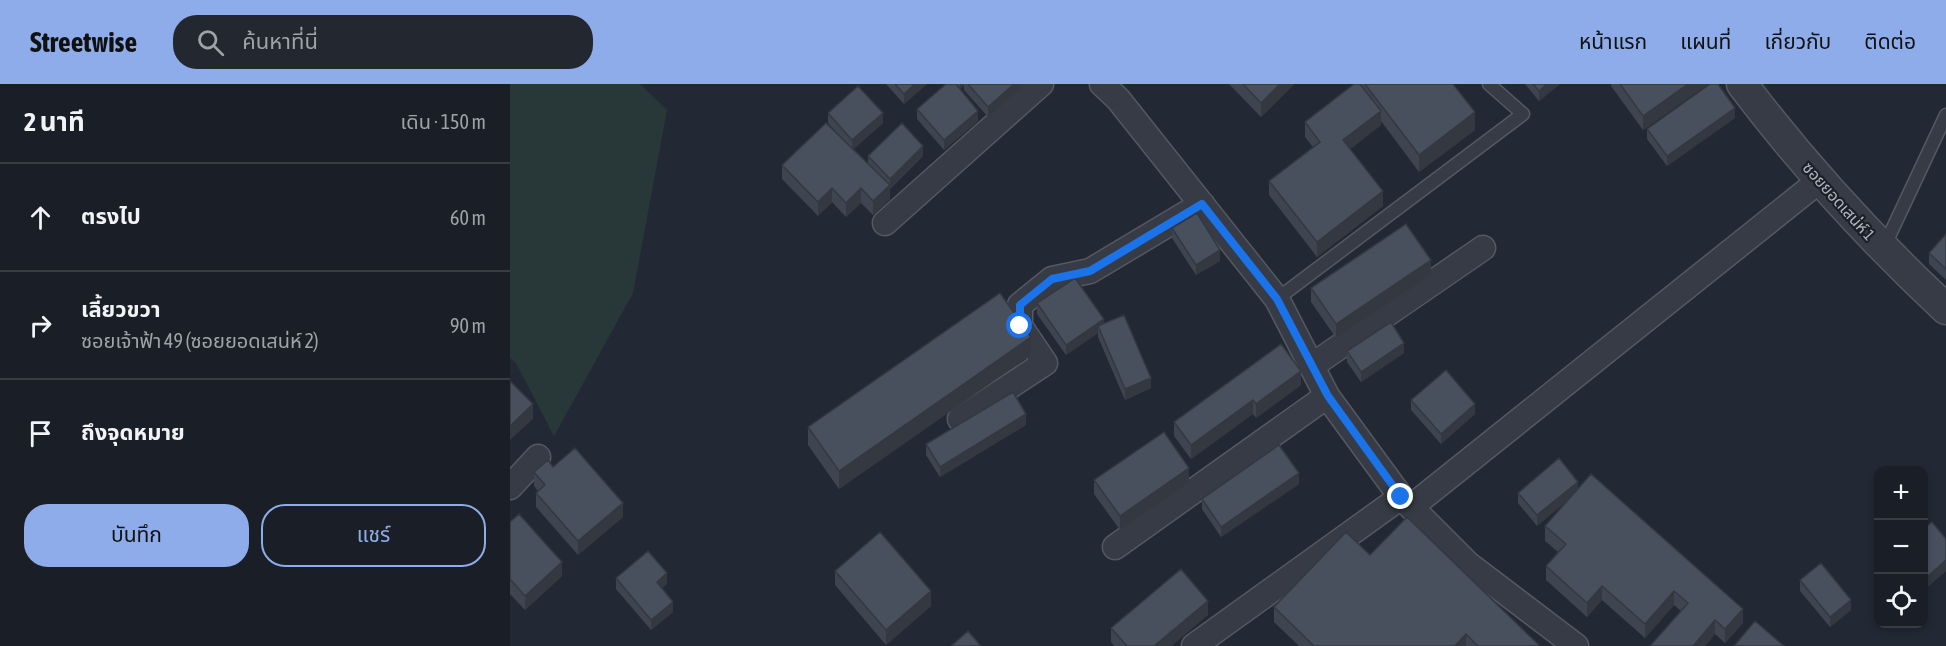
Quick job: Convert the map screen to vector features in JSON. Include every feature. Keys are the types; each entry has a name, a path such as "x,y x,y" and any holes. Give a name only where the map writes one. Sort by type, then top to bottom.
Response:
{"street":[{"path":"885,223 1041,84"},
{"path":"1102,84 1118,99 1277,299 1328,396 1406,502 1468,564 1576,646"},
{"name":"ซอยยอดเสน่ห์ 1","path":"1742,84 1819,181 1883,250 1946,309"},
{"path":"1194,646 1406,502 1819,181"},
{"path":"960,419 1045,363 1020,326 1020,305 1052,279 1090,271 1202,204"},
{"path":"1313,364 1483,248"},
{"path":"1115,547 1328,396"},
{"path":"510,487 538,457"}],"lane":[{"path":"1277,299 1523,114 1489,84"},
{"path":"1883,250 1946,115"}],"shaded area":[{"path":"510,84 640,84 667,110 633,293 554,436 516,363 510,358"}],"building":[{"path":"895,84 915,84 904,94"},
{"path":"946,84 956,84 978,111 944,140 917,109"},
{"path":"968,84 1014,84 988,107"},
{"path":"1243,84 1280,84 1261,103"},
{"path":"1354,84 1360,84 1381,111 1343,140 1383,191 1317,242 1269,181 1320,142 1305,122"},
{"path":"1365,84 1453,84 1475,112 1419,155"},
{"path":"1533,84 1547,84 1539,91"},
{"path":"1620,84 1688,84 1643,116"},
{"path":"1710,84 1718,84 1735,108 1667,156 1647,129"},
{"path":"858,86 883,113 852,140 828,113"},
{"path":"826,123 890,185 873,201 861,188 846,203 832,188 818,202 782,165"},
{"path":"902,123 923,146 890,179 868,156"},
{"path":"1197,213 1220,250 1196,265 1172,228"},
{"path":"1406,224 1431,260 1336,324 1311,288"},
{"path":"1946,234 1946,269 1929,253"},
{"path":"1075,278 1104,319 1066,345 1037,303"},
{"path":"1000,293 1031,337 839,471 808,427"},
{"path":"1124,315 1151,378 1125,389 1098,326"},
{"path":"1391,322 1404,343 1361,372 1347,351"},
{"path":"1281,344 1301,371 1256,404 1253,400 1191,445 1174,422"},
{"path":"1446,370 1475,404 1441,434 1411,400"},
{"path":"510,381 533,404 510,426"},
{"path":"1013,392 1026,414 940,467 926,444"},
{"path":"1164,432 1189,468 1120,516 1094,480"},
{"path":"1279,445 1299,473 1221,527 1202,499"},
{"path":"575,448 623,503 578,541 536,493 545,485 534,472 548,460 553,467"},
{"path":"1559,458 1578,482 1537,515 1518,493"},
{"path":"1591,474 1743,609 1725,629 1715,620 1693,646 1650,646 1688,603 1674,591 1645,624 1602,586 1587,603 1546,566 1566,544 1545,526"},
{"path":"519,514 562,562 525,596 510,579 510,522"},
{"path":"1407,517 1539,645 1478,646 1466,634 1455,646 1314,646 1274,607 1346,532 1370,555"},
{"path":"1932,522 1946,539 1946,560 1928,576 1928,574 1928,525"},
{"path":"880,532 931,591 886,630 835,571"},
{"path":"648,551 667,573 657,582 673,602 651,620 616,578"},
{"path":"1821,563 1851,600 1830,617 1800,580"},
{"path":"1181,569 1208,601 1154,646 1127,646 1111,628"},
{"path":"1755,621 1784,646 1734,646"},
{"path":"968,631 981,646 951,646"}],"route":[{"path":"1020,326 1020,305 1052,279 1090,271 1202,204 1277,299 1328,396 1401,497"}]}
